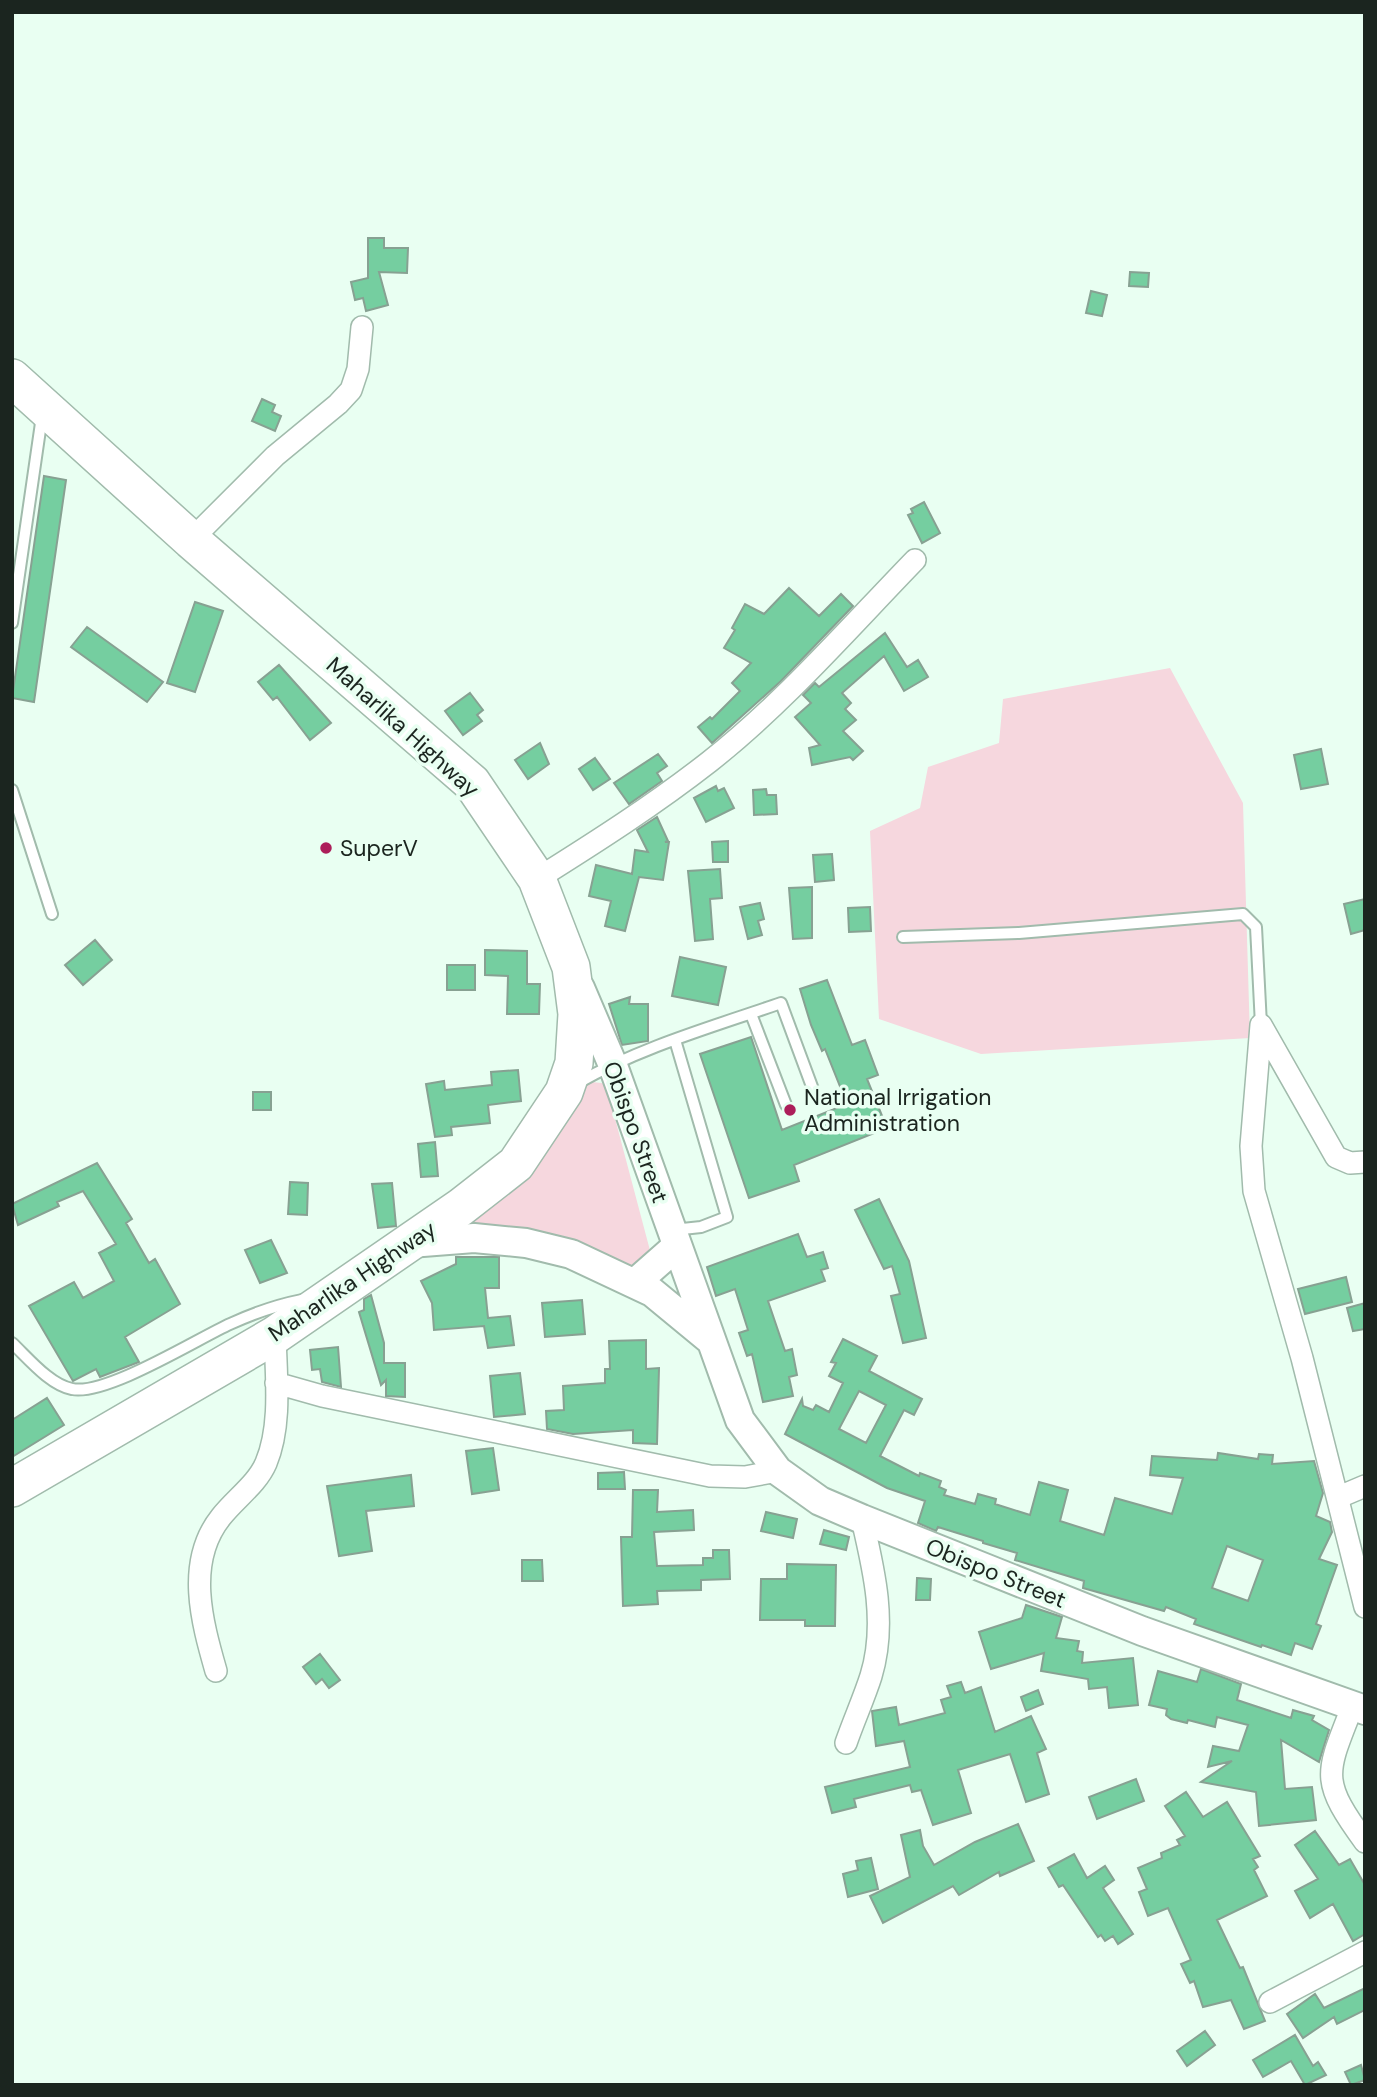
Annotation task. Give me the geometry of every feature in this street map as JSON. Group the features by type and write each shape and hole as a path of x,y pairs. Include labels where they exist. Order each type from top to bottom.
{"highway":[{"name":"Maharlika Highway","path":"12,378 191,540 472,783 537,879 571,967 578,1014 574,1063 564,1091 516,1164 342,1291 275,1335 14,1487"}],"street":[{"path":"191,540 275,456 351,390 358,369 362,327"},
{"path":"537,879 635,818 711,760 793,684 915,560"},
{"name":"Obispo Street","path":"571,967 612,1063 740,1420 778,1471 820,1501 862,1519 1142,1631 1359,1707"},
{"path":"1261,1025 1336,1157 1350,1163 1365,1162"},
{"path":"1261,1025 1251,1146 1255,1191 1339,1497 1365,1607"},
{"name":"Obispo Street","path":"409,1243 474,1238 526,1243 571,1254 652,1292 709,1339"},
{"path":"635,1283 674,1238"},
{"path":"216,1671 201,1604 199,1567 208,1538 220,1518 266,1465 274,1433 275,1335"},
{"path":"276,1383 322,1396 709,1476 745,1477 778,1471"},
{"path":"1339,1497 1365,1486"},
{"path":"846,1743 872,1674 878,1641 879,1608 862,1519"},
{"path":"1359,1707 1330,1764 1331,1780 1338,1801 1365,1842"},
{"path":"1270,2002 1365,1952"}],"lane":[{"path":"12,623 44,407"},
{"path":"12,790 52,914"},
{"path":"903,937 1019,933 1243,914 1256,928 1261,1025"},
{"path":"564,1091 612,1063 781,1003 814,1092"},
{"path":"751,1014 786,1105"},
{"path":"674,1238 727,1217 675,1040"},
{"path":"12,1343 55,1381 71,1389 88,1389 119,1379 232,1323 275,1306 342,1291"}],"shaded area":[{"path":"1170,668 1243,803 1250,1038 981,1054 879,1019 870,831 920,808 928,767 999,743 1003,699"},
{"path":"591,1082 602,1083 608,1092 652,1258 635,1274 464,1228 580,1088"}],"building":[{"path":"368,238 384,238 384,248 408,248 407,273 379,272 388,305 366,311 363,298 355,300 351,282 368,278"},
{"path":"1130,272 1149,273 1148,287 1129,286"},
{"path":"1091,291 1107,295 1102,316 1086,313"},
{"path":"262,399 275,405 272,412 281,416 275,431 252,421"},
{"path":"44,476 66,480 34,702 12,698"},
{"path":"924,502 940,533 922,543 908,515 913,513 911,509"},
{"path":"789,588 819,616 841,594 853,606 781,681 712,743 698,727 710,717 712,719 740,691 732,683 751,663 724,648 735,630 732,628 745,604 764,614"},
{"path":"195,602 223,611 195,692 167,683"},
{"path":"87,627 163,682 147,702 71,647"},
{"path":"885,633 907,667 918,660 928,677 904,691 884,656 842,693 851,703 845,709 856,720 843,731 863,751 853,760 850,757 812,765 809,748 820,745 795,717 811,703 803,695 815,683 819,687"},
{"path":"279,665 331,723 310,740 277,697 273,700 258,682"},
{"path":"470,693 483,710 477,715 482,721 463,735 445,711"},
{"path":"540,743 549,764 528,779 515,760"},
{"path":"1321,749 1328,784 1301,789 1294,755"},
{"path":"658,754 667,766 657,773 662,781 629,804 614,783"},
{"path":"595,758 610,779 593,790 579,769"},
{"path":"716,786 718,791 724,788 734,808 706,822 694,798"},
{"path":"766,789 767,795 776,795 777,814 754,815 753,790"},
{"path":"657,817 668,841 665,842 669,842 663,880 639,877 625,931 605,926 611,901 589,896 596,865 632,874 635,850 648,852 637,830"},
{"path":"728,841 728,862 713,862 712,842"},
{"path":"832,854 834,880 815,882 813,855"},
{"path":"720,869 722,898 710,899 713,939 695,941 688,871"},
{"path":"812,887 812,938 793,939 789,888"},
{"path":"1365,899 1365,930 1351,934 1344,904"},
{"path":"760,903 764,919 758,921 762,935 748,939 740,907"},
{"path":"870,907 871,931 849,932 848,908"},
{"path":"95,940 112,960 83,985 65,965"},
{"path":"485,950 527,951 527,984 540,984 539,1014 507,1014 508,976 485,975"},
{"path":"680,957 726,967 718,1005 672,996"},
{"path":"447,965 475,965 475,990 447,990"},
{"path":"827,980 852,1045 865,1040 878,1075 867,1079 887,1128 794,1165 799,1181 749,1198 700,1054 751,1037 782,1130 847,1104 825,1049 822,1051 811,1025 800,989"},
{"path":"630,997 629,1004 648,1004 648,1041 622,1045 609,1004"},
{"path":"518,1070 521,1101 488,1105 490,1123 451,1127 452,1135 435,1137 426,1084 444,1081 445,1090 492,1085 491,1072"},
{"path":"253,1092 271,1092 271,1110 253,1110"},
{"path":"435,1142 438,1176 421,1177 418,1144"},
{"path":"97,1163 132,1219 126,1223 149,1263 155,1259 180,1304 125,1337 139,1362 100,1377 96,1369 73,1381 29,1306 74,1282 83,1298 114,1281 99,1253 116,1244 83,1191 57,1202 59,1206 18,1225 12,1204"},
{"path":"290,1182 308,1183 307,1215 288,1214"},
{"path":"392,1183 396,1226 378,1228 372,1184"},
{"path":"879,1199 909,1261 926,1338 903,1343 891,1296 900,1294 892,1266 884,1269 855,1210"},
{"path":"798,1234 807,1257 823,1252 828,1268 821,1270 825,1281 768,1301 785,1351 792,1349 797,1375 789,1377 793,1396 763,1402 752,1354 747,1356 739,1333 748,1330 735,1289 716,1296 707,1267"},
{"path":"271,1240 287,1273 260,1283 245,1250"},
{"path":"456,1257 499,1257 499,1288 485,1288 488,1318 510,1316 514,1345 488,1348 484,1326 434,1330 432,1303 421,1281 456,1264"},
{"path":"1346,1277 1352,1302 1305,1314 1298,1289"},
{"path":"371,1295 384,1343 384,1363 405,1363 405,1397 386,1396 386,1380 381,1385 359,1312 364,1310 364,1299"},
{"path":"582,1300 585,1334 545,1337 542,1303"},
{"path":"1365,1303 1365,1329 1353,1331 1347,1308"},
{"path":"843,1339 877,1356 869,1371 922,1399 914,1415 904,1410 880,1456 919,1476 920,1473 941,1481 939,1487 946,1490 944,1495 975,1504 978,1494 996,1499 995,1504 1030,1515 1039,1482 1068,1490 1060,1521 1104,1535 1115,1498 1172,1514 1183,1478 1150,1475 1152,1456 1217,1460 1218,1453 1258,1459 1259,1454 1273,1455 1272,1464 1314,1461 1323,1493 1316,1516 1330,1522 1332,1532 1319,1559 1337,1565 1316,1624 1321,1626 1312,1649 1295,1643 1291,1655 1262,1645 1261,1647 1194,1624 1196,1619 1166,1607 1164,1611 1083,1588 1084,1581 1015,1560 1017,1553 938,1527 936,1531 918,1523 925,1501 887,1488 785,1434 802,1399 803,1406 813,1410 816,1405 829,1412 843,1383 829,1376 836,1363 831,1362","holes":["859,1391 886,1405 866,1443 839,1429","1227,1546 1263,1560 1248,1601 1212,1588"]},
{"path":"646,1340 646,1369 659,1368 657,1444 633,1443 633,1430 573,1434 547,1429 546,1411 564,1410 563,1386 605,1383 605,1369 610,1369 609,1341"},
{"path":"338,1347 341,1387 322,1382 320,1369 312,1370 310,1350"},
{"path":"520,1373 525,1414 494,1417 490,1376"},
{"path":"47,1398 64,1425 12,1457 12,1420"},
{"path":"493,1448 499,1490 472,1494 466,1451"},
{"path":"624,1472 625,1489 598,1489 598,1473"},
{"path":"411,1475 414,1506 366,1511 372,1551 339,1556 327,1486"},
{"path":"633,1490 658,1490 657,1512 693,1510 694,1530 654,1532 657,1566 703,1565 703,1558 713,1558 713,1550 729,1550 730,1579 701,1580 701,1590 657,1591 658,1604 623,1606 621,1537 632,1537"},
{"path":"766,1512 797,1519 793,1538 761,1531"},
{"path":"824,1530 849,1537 846,1550 820,1544"},
{"path":"522,1560 542,1560 543,1581 522,1581"},
{"path":"787,1564 836,1565 835,1626 805,1626 805,1620 760,1620 761,1579 787,1579"},
{"path":"917,1578 931,1579 930,1600 916,1600"},
{"path":"1026,1605 1062,1617 1056,1638 1079,1641 1077,1651 1083,1652 1082,1663 1133,1658 1138,1705 1109,1708 1107,1687 1089,1689 1088,1679 1041,1671 1044,1653 991,1669 979,1632 1022,1618"},
{"path":"320,1654 340,1680 329,1688 322,1679 316,1684 303,1667"},
{"path":"1201,1669 1241,1684 1237,1700 1291,1718 1293,1710 1314,1716 1312,1720 1329,1730 1319,1762 1281,1740 1285,1789 1312,1787 1316,1820 1259,1826 1256,1792 1201,1782 1232,1761 1208,1767 1213,1746 1239,1751 1248,1725 1217,1717 1215,1727 1188,1720 1187,1723 1171,1719 1166,1715 1167,1709 1149,1705 1158,1671 1197,1682"},
{"path":"961,1682 965,1693 981,1687 995,1732 1031,1716 1046,1749 1037,1753 1049,1794 1026,1802 1010,1754 958,1770 971,1813 933,1825 921,1790 912,1792 910,1785 854,1799 856,1807 832,1813 825,1787 910,1767 904,1741 876,1746 872,1711 896,1707 899,1725 945,1713 941,1700 951,1697 947,1686"},
{"path":"1038,1690 1043,1704 1026,1711 1021,1697"},
{"path":"1136,1779 1144,1801 1097,1819 1089,1797"},
{"path":"1186,1792 1203,1817 1227,1802 1260,1856 1253,1859 1258,1867 1254,1870 1267,1896 1217,1920 1240,1968 1243,1967 1265,2021 1244,2029 1231,2000 1203,2007 1194,1981 1190,1983 1181,1964 1191,1960 1168,1908 1148,1916 1139,1892 1147,1889 1138,1868 1162,1858 1161,1853 1180,1845 1177,1840 1185,1836 1165,1806"},
{"path":"1018,1824 1034,1861 1000,1876 999,1872 959,1895 953,1886 883,1923 870,1896 910,1877 901,1835 920,1830 923,1846 934,1865 975,1842"},
{"path":"1315,1831 1339,1865 1350,1859 1365,1885 1365,1934 1353,1941 1333,1904 1310,1918 1295,1891 1318,1879 1295,1845"},
{"path":"1074,1854 1087,1878 1105,1866 1114,1880 1103,1888 1133,1934 1118,1944 1113,1936 1105,1941 1101,1935 1098,1937 1063,1885 1059,1887 1048,1868"},
{"path":"871,1858 878,1889 848,1897 843,1874 858,1870 856,1861"},
{"path":"1365,1988 1365,2010 1337,2024 1334,2017 1303,2038 1287,2014 1315,1994 1324,2008"},
{"path":"1205,2031 1215,2045 1187,2066 1177,2051"},
{"path":"1295,2035 1313,2066 1318,2062 1326,2075 1305,2085 1291,2061 1263,2077 1253,2060"},
{"path":"1361,2065 1365,2080 1351,2085 1345,2072"}],"place":[{"name":"SuperV","path":"326,848"},
{"name":"National Irrigation Administration","path":"790,1110"}]}
